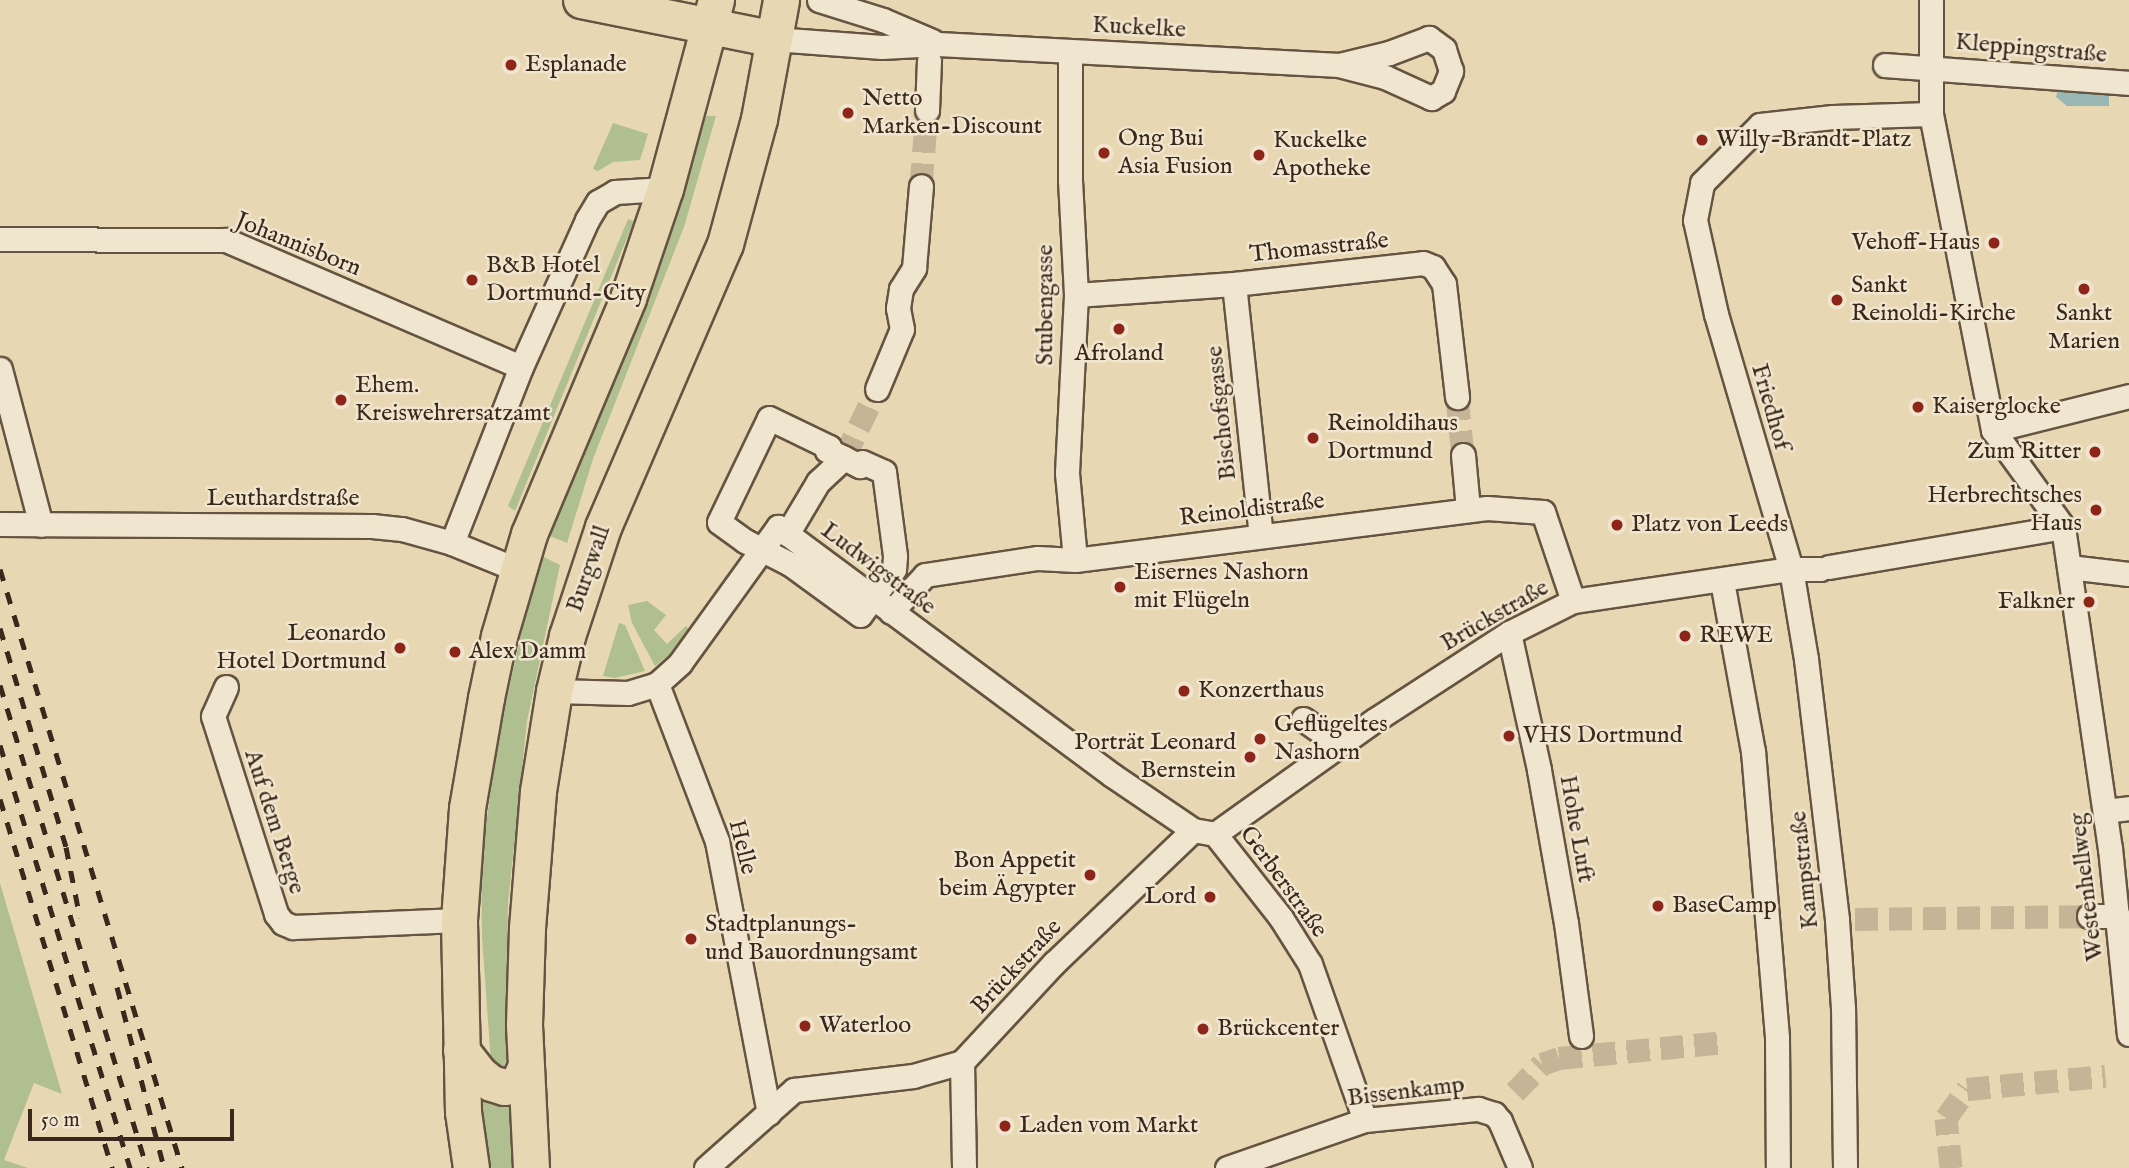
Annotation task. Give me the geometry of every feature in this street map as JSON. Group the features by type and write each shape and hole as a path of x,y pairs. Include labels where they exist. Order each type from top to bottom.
{"main road":[{"path":"581,0 713,13 774,39"},
{"name":"Burgwall","path":"531,1168 525,990 530,870 538,791 554,691 571,624 603,527 725,244 760,119 781,0"},
{"path":"471,1168 463,1112 459,920 467,808 475,752 499,636 534,522 628,298 665,189 713,13"},
{"path":"461,1050 480,1074 505,1087 517,1085 526,1066"}],"street":[{"name":"Kuckelke","path":"819,0 883,20 933,52"},
{"path":"1931,0 1931,114 1993,430 2063,527"},
{"name":"Kuckelke","path":"774,39 933,52 1070,51 1339,65"},
{"name":"Stubengasse","path":"1070,51 1070,180 1076,295 1067,473 1075,560"},
{"path":"927,110 933,52"},
{"name":"Kleppingstraße","path":"1885,65 2129,83"},
{"name":"Friedhof","path":"1791,569 1771,509 1701,257 1694,201 1702,183 1760,125 1832,117 1931,114"},
{"path":"877,389 902,329 898,307 901,289 914,268 921,186"},
{"path":"452,543 521,367 587,220 598,202 615,192 665,189"},
{"name":"Johannisborn","path":"0,239 226,240 521,367"},
{"name":"Thomasstraße","path":"1076,295 1234,285 1423,263 1433,267 1444,284 1457,397"},
{"name":"Bischofsgasse","path":"1234,285 1261,535"},
{"path":"0,369 41,525"},
{"path":"1993,430 2129,396"},
{"path":"769,418 829,446 827,450 844,458 860,466 862,462 884,472 895,555 894,569 860,615 790,564 763,551 719,522 769,418"},
{"path":"1463,455 1468,509"},
{"path":"787,534 818,482 844,458"},
{"name":"Reinoldistraße","path":"891,612 925,575 1038,558 1075,560 1468,509 1543,512 1573,601"},
{"name":"Leuthardstraße","path":"0,524 372,526 401,529 452,543 518,570"},
{"name":"Ludwigstraße","path":"554,691 628,693 657,684 680,663 778,527 1112,775 1204,832"},
{"name":"Brückstraße","path":"706,1168 794,1090 912,1076 946,1069 962,1062 1054,963 1204,832 1509,633 1573,601 1791,569 1825,568 2063,527"},
{"name":"Westenhellweg","path":"2063,527 2118,916 2125,948 2129,1034"},
{"path":"2069,567 2129,573"},
{"name":"Kampstraße","path":"1791,569 1824,797 1846,919 1843,1008 1845,1168"},
{"name":"Kampstraße","path":"1722,581 1753,751 1777,1038 1778,1168"},
{"name":"Hohe Luft","path":"1509,633 1543,795 1581,1036"},
{"name":"Helle","path":"657,684 717,841 769,1113"},
{"name":"Auf dem Berge","path":"226,687 213,716 276,914 283,923 293,927 459,920"},
{"path":"1303,719 1340,745"},
{"path":"2105,811 2129,808"},
{"name":"Gerberstraße","path":"1204,832 1281,918 1310,964 1365,1120"},
{"path":"2089,916 2118,916"},
{"path":"962,1062 964,1168"},
{"name":"Bissenkamp","path":"1227,1168 1365,1120 1458,1110 1487,1110 1500,1121 1520,1168"}],"green space":[{"path":"706,116 716,116 684,227 593,459 567,543 550,536 645,302"},
{"path":"613,123 648,134 640,160 613,162 598,171 593,169"},
{"path":"628,219 634,221 515,511 508,506"},
{"path":"542,556 560,565 527,721 508,903 506,1059 504,1066 498,1069 491,1063 482,937 481,860 499,734 525,616"},
{"path":"647,601 666,615 654,630 667,644 686,626 689,629 670,654 655,666 632,623 628,605"},
{"path":"619,623 625,625 645,671 615,678 603,676"},
{"path":"0,883 62,1094 34,1083 4,1160 28,1168 0,1168"},
{"path":"480,1085 492,1100 510,1106 516,1168 490,1168"}],"water":[{"path":"2109,82 2109,106 2067,106 2056,97 2059,86"}],"tunnel":[{"path":"921,186 927,110"},
{"path":"844,458 877,389"},
{"path":"1457,397 1463,455"},
{"path":"1855,919 2089,916"},
{"path":"1515,1092 1542,1064 1559,1058 1725,1042"},
{"path":"1951,1168 1946,1118 1967,1089 2105,1076"}],"railway":[{"path":"0,569 182,1168"},
{"path":"0,628 66,847 80,918"},
{"path":"0,685 147,1168"},
{"path":"0,745 130,1168"},
{"path":"0,799 112,1168"},
{"path":"117,987 164,1168"}],"place":[{"name":"Esplanade","path":"511,65"},
{"name":"Netto Marken-Discount","path":"848,113"},
{"name":"Willy-Brandt-Platz","path":"1702,140"},
{"name":"Ong Bui Asia Fusion","path":"1104,153"},
{"name":"Kuckelke Apotheke","path":"1259,155"},
{"name":"Vehoff-Haus","path":"1994,243"},
{"name":"B&B Hotel Dortmund-City","path":"472,280"},
{"name":"Sankt Marien","path":"2084,289"},
{"name":"Sankt Reinoldi-Kirche","path":"1837,300"},
{"name":"Afroland","path":"1119,329"},
{"name":"Ehem. Kreiswehrersatzamt","path":"341,400"},
{"name":"Kaiserglocke","path":"1918,407"},
{"name":"Reinoldihaus Dortmund","path":"1313,438"},
{"name":"Zum Ritter","path":"2095,452"},
{"name":"Herbrechtsches Haus","path":"2096,510"},
{"name":"Platz von Leeds","path":"1617,525"},
{"name":"Eisernes Nashorn mit Flügeln","path":"1120,587"},
{"name":"Falkner","path":"2089,602"},
{"name":"REWE","path":"1685,636"},
{"name":"Leonardo Hotel Dortmund","path":"400,648"},
{"name":"Alex Damm","path":"455,652"},
{"name":"Konzerthaus","path":"1184,691"},
{"name":"VHS Dortmund","path":"1509,736"},
{"name":"Geflügeltes Nashorn","path":"1260,739"},
{"name":"Porträt Leonard Bernstein","path":"1250,757"},
{"name":"Bon Appetit beim Ägypter","path":"1090,875"},
{"name":"Lord","path":"1210,897"},
{"name":"BaseCamp","path":"1658,906"},
{"name":"Stadtplanungs- und Bauordnungsamt","path":"691,939"},
{"name":"Waterloo","path":"805,1026"},
{"name":"Brückcenter","path":"1203,1029"},
{"name":"Laden vom Markt","path":"1005,1126"}]}
